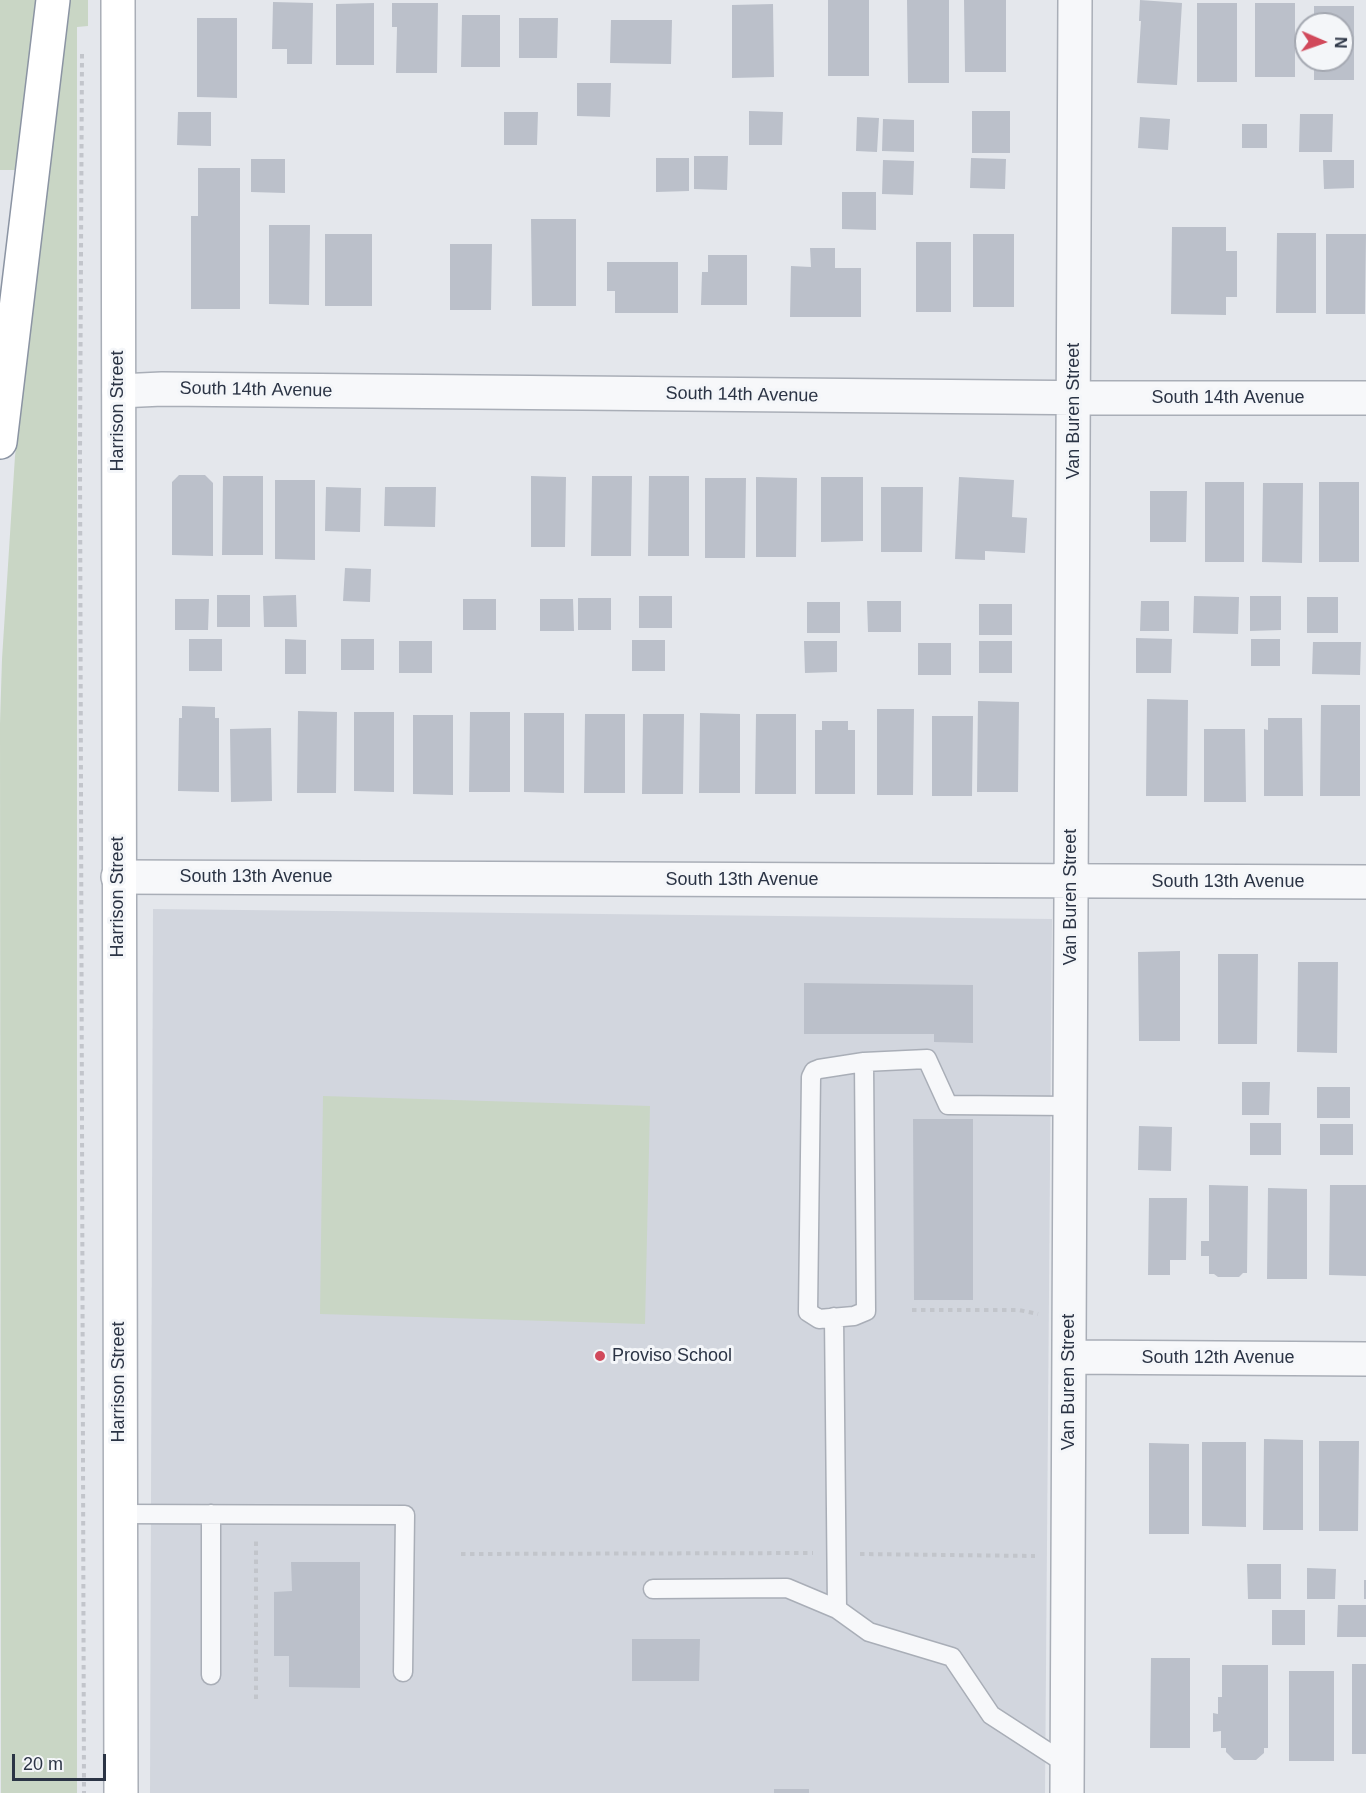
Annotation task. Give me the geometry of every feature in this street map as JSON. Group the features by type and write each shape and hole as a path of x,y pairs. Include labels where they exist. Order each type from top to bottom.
{"main road":[{"path":"0,442 52,0"},
{"name":"Harrison Street","path":"118,0 121,1793"}],"street":[{"name":"Van Buren Street","path":"1067,1779 1075,0"},
{"name":"South 14th Avenue","path":"119,391 162,389 1074,398 1366,398"},
{"name":"South 13th Avenue","path":"118,877 1366,882"},
{"name":"South 12th Avenue","path":"1069,1357 1366,1359"}],"lane":[{"path":"864,1062 866,1311 854,1316 819,1319 808,1312 811,1077 814,1071 864,1062 927,1059 948,1106 1071,1106"},
{"path":"834,1317 837,1609"},
{"path":"120,1514 405,1515 403,1672"},
{"path":"211,1514 211,1675"},
{"path":"653,1589 788,1588 837,1609 870,1632 952,1657 990,1716 1067,1779"}],"path":[{"path":"82,53 80,505 84,1793"},
{"path":"912,1310 1019,1310 1045,1314"},
{"path":"256,1699 257,1514"},
{"path":"461,1554 837,1553 1045,1556"}],"shaded area":[{"name":"Proviso School","path":"153,909 1052,919 1045,1793 150,1793"}],"green space":[{"path":"0,0 38,0 18,170 0,170"},
{"path":"67,0 88,0 88,26 77,27 77,1793 1,1793 0,724 2,659 15,456"},
{"path":"323,1096 650,1106 645,1324 320,1314"}],"building":[{"path":"828,0 869,0 869,76 828,76"},
{"path":"907,0 949,0 949,83 908,83"},
{"path":"964,0 1006,0 1006,72 965,72"},
{"path":"1140,0 1182,3 1177,85 1137,83"},
{"path":"273,2 313,3 312,64 287,64 287,49 272,49"},
{"path":"374,3 374,65 336,65 336,4"},
{"path":"392,3 438,3 437,73 396,73 397,27 392,27"},
{"path":"1197,3 1237,3 1237,82 1197,82"},
{"path":"1255,3 1295,3 1295,77 1255,77"},
{"path":"773,4 774,77 732,78 732,5"},
{"path":"1314,6 1354,6 1354,12 1314,12"},
{"path":"462,15 500,15 500,67 461,67"},
{"path":"197,18 237,18 237,98 197,97"},
{"path":"519,18 558,18 557,58 519,58"},
{"path":"611,20 672,20 671,64 610,63"},
{"path":"1314,72 1354,72 1354,80 1314,80"},
{"path":"577,83 611,83 610,117 577,116"},
{"path":"749,111 783,112 782,145 749,145"},
{"path":"972,111 1010,111 1010,153 972,153"},
{"path":"178,112 211,112 211,146 177,145"},
{"path":"504,112 538,112 537,145 504,145"},
{"path":"1300,114 1333,114 1332,152 1299,152"},
{"path":"857,117 879,118 877,152 856,151"},
{"path":"1140,117 1170,119 1168,150 1138,148"},
{"path":"883,119 914,120 914,152 882,151"},
{"path":"1242,124 1267,124 1267,148 1242,148"},
{"path":"694,156 728,156 727,190 694,189"},
{"path":"656,158 689,158 689,191 656,192"},
{"path":"971,158 1006,159 1005,189 970,188"},
{"path":"251,159 285,159 285,193 251,192"},
{"path":"883,160 914,161 913,195 882,194"},
{"path":"1323,160 1354,160 1354,188 1324,189"},
{"path":"198,168 240,168 240,309 191,309 191,216 198,216"},
{"path":"842,192 876,192 876,230 842,229"},
{"path":"531,219 576,219 576,306 532,306"},
{"path":"269,225 310,225 309,305 269,304"},
{"path":"1172,227 1226,227 1226,251 1237,251 1237,297 1226,297 1226,315 1171,314"},
{"path":"1277,233 1316,233 1316,313 1276,313"},
{"path":"325,234 372,234 372,306 325,306"},
{"path":"973,234 1014,234 1014,307 973,307"},
{"path":"1326,234 1366,234 1365,314 1326,314"},
{"path":"916,242 951,242 951,312 916,312"},
{"path":"450,244 492,244 491,310 450,310"},
{"path":"810,248 835,248 835,268 861,268 861,317 790,317 791,266 811,267"},
{"path":"708,255 747,255 747,305 701,305 702,272 708,272"},
{"path":"607,262 678,262 678,313 615,313 615,291 607,291"},
{"path":"179,475 205,475 213,483 213,556 172,555 172,482"},
{"path":"223,476 263,476 263,555 222,555"},
{"path":"531,476 566,477 565,547 531,547"},
{"path":"592,476 632,476 631,556 591,556"},
{"path":"649,476 689,476 689,556 648,556"},
{"path":"756,477 797,478 796,557 756,557"},
{"path":"821,477 863,477 863,541 821,542"},
{"path":"959,477 1014,480 1012,517 1027,518 1025,553 985,551 985,560 955,559"},
{"path":"705,478 746,478 745,558 705,558"},
{"path":"275,480 315,480 315,560 275,559"},
{"path":"1205,482 1244,482 1244,562 1205,562"},
{"path":"1319,482 1359,482 1359,562 1319,562"},
{"path":"1263,483 1303,483 1302,563 1262,562"},
{"path":"326,487 361,488 360,532 325,531"},
{"path":"385,487 436,487 435,527 384,526"},
{"path":"881,487 923,487 922,552 881,552"},
{"path":"1150,491 1187,491 1186,542 1150,542"},
{"path":"345,568 371,569 370,602 343,601"},
{"path":"217,595 250,595 250,627 217,627"},
{"path":"296,595 297,627 264,627 263,596"},
{"path":"639,596 672,596 672,628 639,628"},
{"path":"1194,596 1239,597 1238,634 1193,633"},
{"path":"1250,596 1281,596 1281,630 1250,631"},
{"path":"1307,597 1338,597 1338,633 1307,633"},
{"path":"578,598 611,598 611,630 578,630"},
{"path":"175,599 209,599 208,630 175,630"},
{"path":"463,599 496,599 496,630 463,630"},
{"path":"540,599 573,599 574,631 540,631"},
{"path":"867,601 901,601 901,632 868,632"},
{"path":"1141,601 1169,601 1169,631 1140,631"},
{"path":"807,602 840,602 840,633 807,633"},
{"path":"979,604 1012,604 1012,635 979,635"},
{"path":"1136,638 1172,639 1171,673 1136,673"},
{"path":"189,639 222,639 222,671 189,671"},
{"path":"285,639 306,640 306,674 285,674"},
{"path":"341,639 374,639 374,670 341,670"},
{"path":"1251,639 1280,639 1280,666 1251,666"},
{"path":"632,640 665,640 665,671 632,671"},
{"path":"399,641 432,641 432,673 399,673"},
{"path":"804,641 837,641 837,672 805,673"},
{"path":"979,641 1012,641 1012,673 979,673"},
{"path":"1313,642 1361,642 1360,675 1312,674"},
{"path":"918,643 951,643 951,675 918,675"},
{"path":"1147,699 1188,700 1187,796 1146,796"},
{"path":"978,701 1019,702 1018,792 977,792"},
{"path":"1321,705 1360,705 1360,796 1320,796"},
{"path":"182,706 215,707 215,718 219,718 219,792 178,791 179,718 182,718"},
{"path":"877,709 914,709 913,795 877,795"},
{"path":"298,711 337,712 336,793 297,793"},
{"path":"354,712 394,712 394,792 354,791"},
{"path":"470,712 510,712 510,792 469,792"},
{"path":"524,713 564,713 564,793 524,792"},
{"path":"700,713 740,714 740,793 699,793"},
{"path":"585,714 625,714 625,793 584,793"},
{"path":"643,714 684,714 683,794 642,794"},
{"path":"756,714 796,714 796,794 755,794"},
{"path":"413,715 453,715 453,795 413,794"},
{"path":"932,716 973,716 972,796 932,796"},
{"path":"1268,718 1302,718 1303,796 1264,796 1264,729 1268,730"},
{"path":"822,721 848,721 848,730 855,730 855,794 815,794 815,730 822,730"},
{"path":"271,728 272,801 231,802 230,729"},
{"path":"1204,729 1245,729 1246,802 1204,802"},
{"path":"1180,951 1180,1041 1139,1041 1138,952"},
{"path":"1218,954 1258,954 1257,1044 1218,1044"},
{"path":"1298,962 1338,962 1337,1053 1297,1052"},
{"path":"804,983 973,985 973,1043 934,1042 934,1034 804,1034"},
{"path":"1242,1082 1270,1082 1269,1115 1242,1115"},
{"path":"1317,1087 1350,1087 1350,1118 1317,1118"},
{"path":"913,1119 973,1119 973,1300 914,1300"},
{"path":"1250,1123 1281,1123 1281,1155 1250,1155"},
{"path":"1320,1124 1353,1124 1353,1155 1320,1155"},
{"path":"1139,1126 1172,1127 1171,1171 1138,1170"},
{"path":"1209,1185 1248,1186 1247,1273 1239,1277 1218,1277 1209,1274 1209,1256 1201,1256 1201,1241 1209,1241"},
{"path":"1330,1185 1366,1185 1366,1276 1329,1275"},
{"path":"1268,1188 1307,1189 1307,1279 1267,1279"},
{"path":"1149,1198 1187,1198 1186,1260 1170,1260 1170,1275 1148,1275"},
{"path":"1264,1439 1303,1440 1303,1530 1263,1530"},
{"path":"1319,1441 1359,1441 1358,1531 1319,1531"},
{"path":"1202,1442 1246,1442 1246,1527 1202,1526"},
{"path":"1149,1443 1189,1444 1189,1534 1149,1534"},
{"path":"291,1562 360,1562 360,1688 289,1687 289,1656 274,1656 274,1592 292,1591"},
{"path":"1247,1564 1281,1564 1281,1599 1248,1599"},
{"path":"1307,1568 1336,1569 1335,1599 1307,1599"},
{"path":"1364,1580 1366,1580 1366,1599 1364,1599"},
{"path":"1338,1605 1366,1605 1366,1637 1337,1637"},
{"path":"1272,1610 1305,1610 1305,1645 1272,1645"},
{"path":"632,1639 700,1639 699,1681 632,1681"},
{"path":"1151,1658 1190,1658 1190,1748 1150,1748"},
{"path":"1352,1664 1366,1664 1366,1754 1352,1754"},
{"path":"1222,1665 1268,1665 1268,1748 1264,1748 1264,1753 1256,1760 1234,1760 1226,1752 1226,1748 1221,1748 1221,1731 1213,1732 1213,1713 1218,1714 1218,1697 1222,1697"},
{"path":"1289,1671 1334,1671 1334,1761 1289,1761"},
{"path":"774,1789 809,1789 809,1793 774,1793"}],"place":[{"name":"Proviso School","path":"600,1356"}]}
